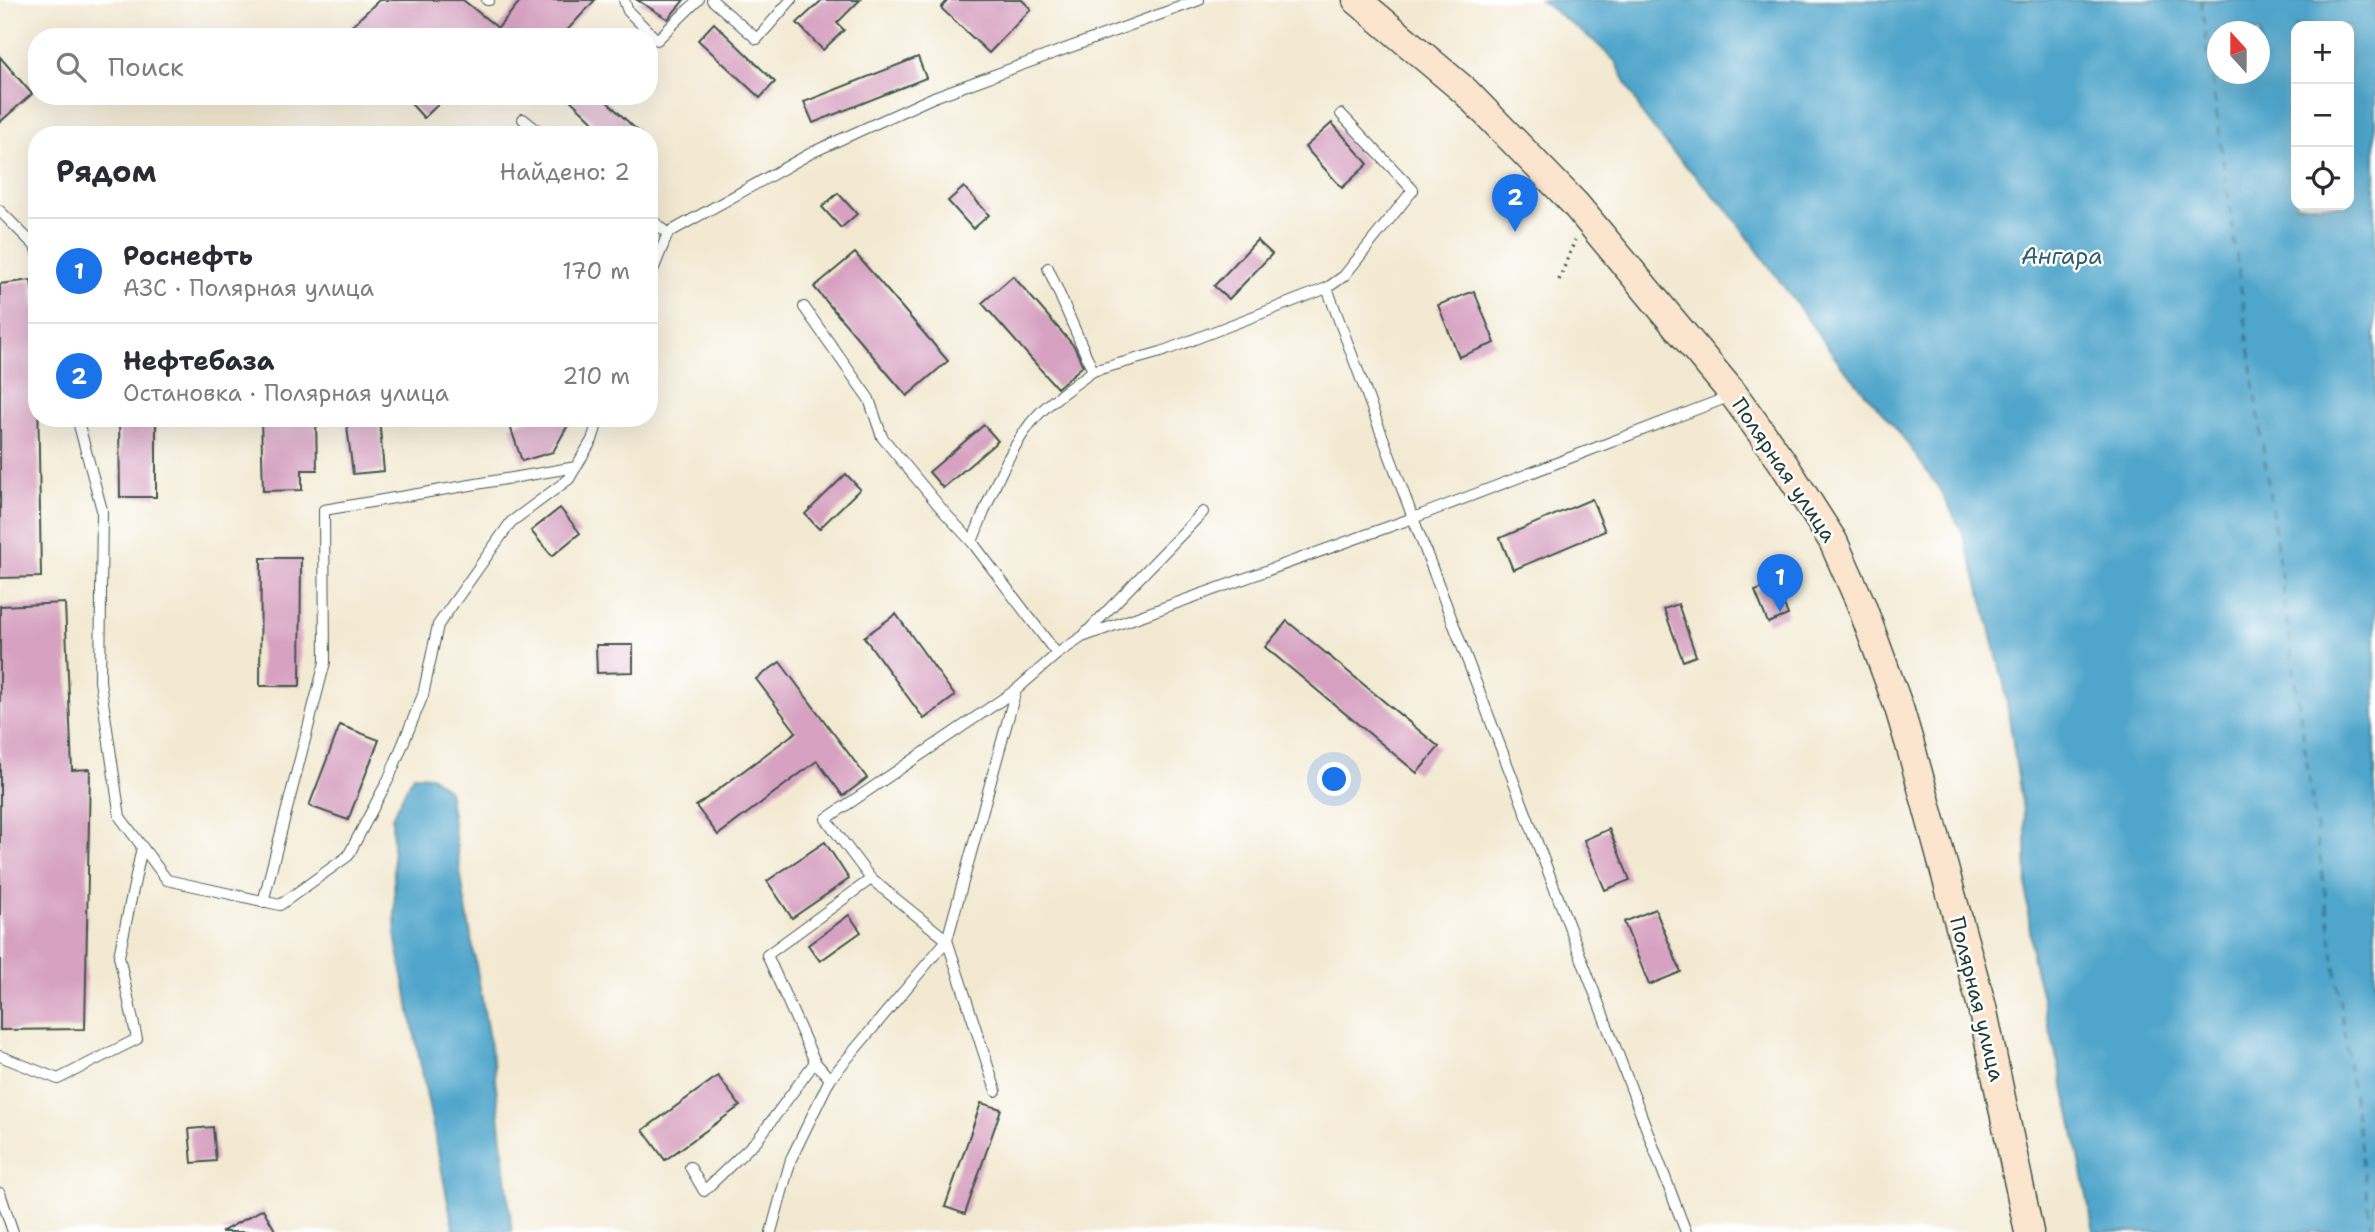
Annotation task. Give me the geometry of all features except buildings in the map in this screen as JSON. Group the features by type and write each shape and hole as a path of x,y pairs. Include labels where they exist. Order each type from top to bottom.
{"main road":[{"name":"Полярная улица","path":"1357,0 1465,91 1575,204 1734,395 1781,460 1833,541 1861,604 1899,708 1983,1007 2029,1232"}],"lane":[{"path":"624,0 628,11 645,28"},
{"path":"658,39 698,0"},
{"path":"712,0 757,39 791,0"},
{"path":"658,258 668,233 813,152 934,97 1199,0"},
{"path":"972,542 995,486 1031,423 1052,402 1093,371 1161,352 1327,288 1343,276 1413,190 1340,114"},
{"path":"523,119 532,126"},
{"path":"0,211 28,239"},
{"path":"658,225 668,233"},
{"path":"1048,268 1093,371"},
{"path":"1327,288 1686,1232"},
{"path":"804,307 869,399 882,436 972,542 1056,654"},
{"path":"1082,637 1413,518 1734,395"},
{"path":"79,427 102,510 100,681 120,817 167,880 280,905 348,856 389,778 423,695 438,625 511,522 569,479 597,427"},
{"path":"263,902 325,662 324,510 576,467"},
{"path":"996,1091 947,940 870,879 827,819 1016,690 1056,654 1082,637 1203,512"},
{"path":"771,1232 791,1159 830,1079 947,940 1016,690"},
{"path":"0,1056 58,1079 137,1039 119,956 142,847"},
{"path":"830,1079 815,1062 766,955 870,879"},
{"path":"690,1167 704,1191 758,1139 815,1062"},
{"path":"0,1193 13,1232"}],"path":[{"path":"1559,280 1579,232"}],"water":[{"name":"Ангара","path":"1540,0 2375,0 2375,1232 2094,1232 2071,1116 2033,961 2027,901 2026,831 2004,684 1962,531 1940,490 1899,432 1841,365 1728,210 1671,150 1643,115 1615,61 1595,42"},
{"path":"413,775 431,776 448,790 494,1068 512,1232 454,1232 396,941 392,817"}],"ferry route":[{"path":"2201,0 2372,1232"}],"place":[{"name":"Нефтебаза","path":"1515,232"},
{"name":"Роснефть","path":"1780,612"}]}
